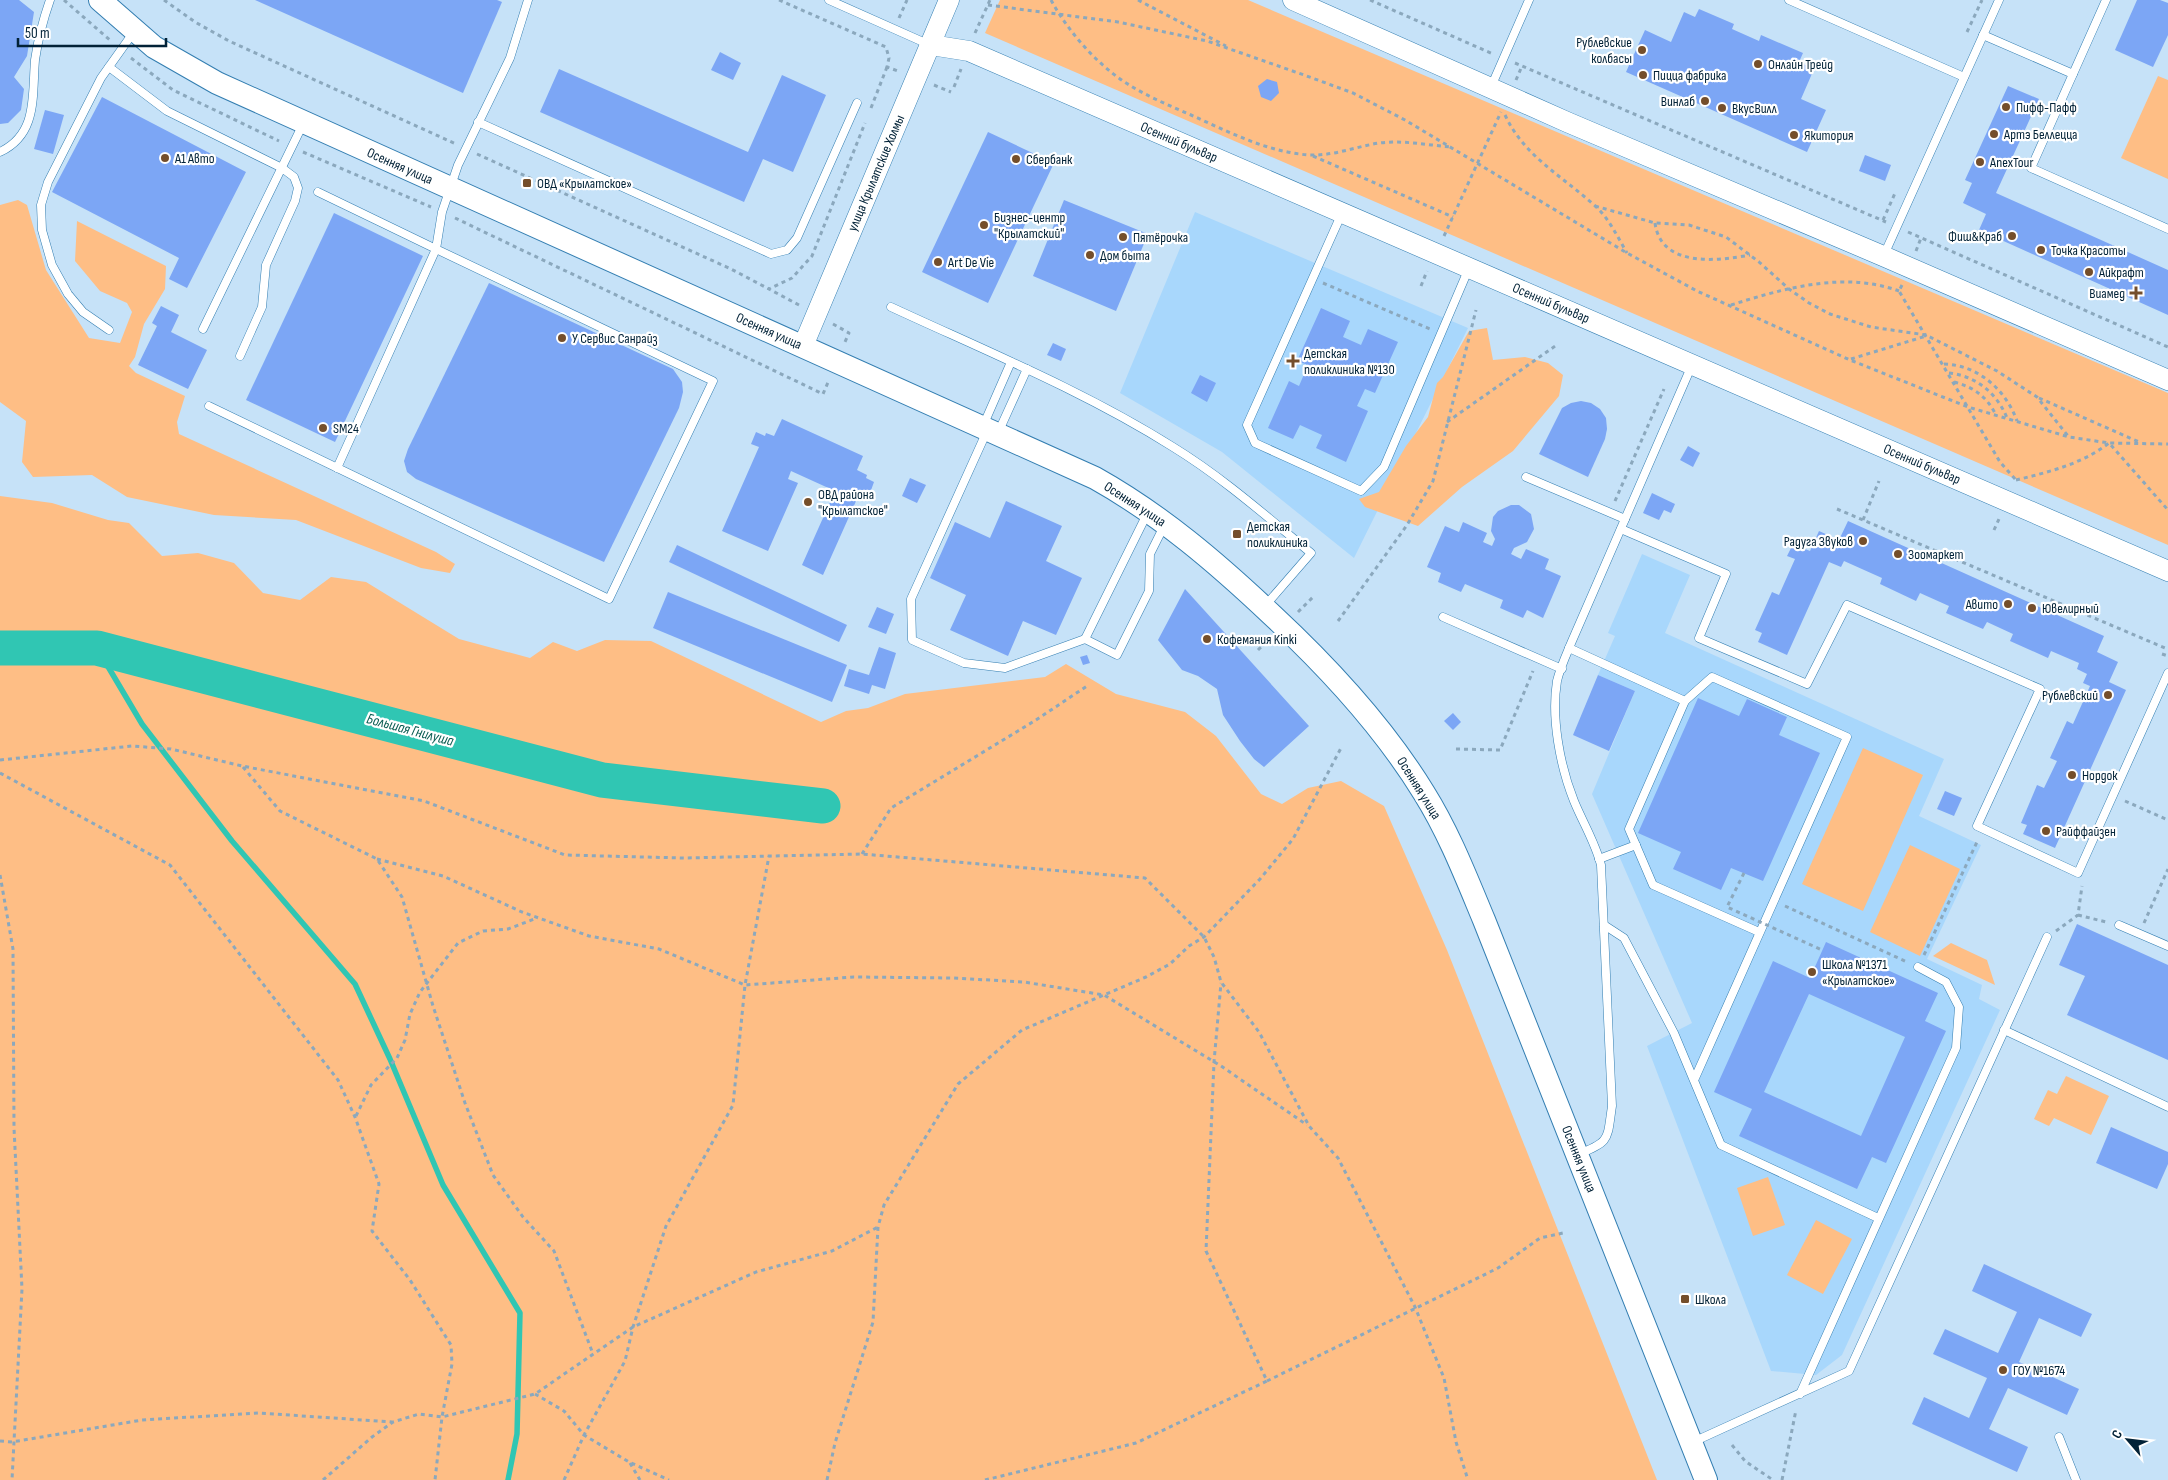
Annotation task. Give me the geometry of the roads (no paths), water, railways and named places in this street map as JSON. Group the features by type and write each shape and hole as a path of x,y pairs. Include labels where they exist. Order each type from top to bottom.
{"main road":[{"name":"Осенняя улица","path":"100,0 134,32 161,52 195,72 1088,474 1157,517 1213,560 1312,654 1358,703 1395,750 1425,794 1457,854 1706,1480"}],"street":[{"name":"улица Крылатские Холмы","path":"803,346 949,0"},
{"path":"1293,0 1576,126 1883,256 2168,380"},
{"name":"Осенний бульвар","path":"931,45 970,51 2168,571"}],"lane":[{"path":"0,152 12,146 30,121 35,59 42,23 50,0"},
{"path":"337,468 436,249 442,212 450,188 465,148 510,58 528,0"},
{"path":"829,0 846,3 931,45"},
{"path":"1490,88 1529,0"},
{"path":"1789,0 1964,77"},
{"path":"1883,256 1999,0"},
{"path":"2106,0 2032,168 2168,228"},
{"path":"109,330 83,312 68,294 56,272 42,230 41,205 48,182 101,78 134,32"},
{"path":"1983,35 2073,74"},
{"path":"109,66 167,112 282,168 294,177 298,188 295,201 266,265 262,307 240,356"},
{"path":"478,122 771,254 787,250 797,238 857,104"},
{"path":"203,329 304,122"},
{"path":"209,406 608,599 713,381 318,192"},
{"path":"1342,213 1247,425 1255,443 1361,491 1384,467 1470,268"},
{"path":"891,307 1069,389 1173,446 1232,488 1311,553 1264,607"},
{"path":"990,429 1012,362"},
{"path":"1576,1155 1600,1146 1608,1138 1612,1106 1600,859 1574,801 1563,766 1556,728 1558,680 1569,648 1692,364"},
{"path":"1027,369 990,429 911,599 912,640 964,663 1005,668 1085,639 1157,517"},
{"path":"1526,477 1626,519"},
{"path":"1085,639 1117,655 1149,591 1150,554 1157,517"},
{"path":"1621,529 1726,574 1699,638 1807,684 1847,605 2040,689 1977,826 2078,873 2168,673"},
{"path":"1443,617 1562,669"},
{"path":"1569,648 1685,700"},
{"path":"1694,1078 1847,737 1712,677 1685,700 1629,829 1654,885 1759,932"},
{"path":"1600,859 1636,845"},
{"path":"1604,925 1624,938 1674,1032 1720,1145 1878,1218"},
{"path":"2119,925 2168,946"},
{"path":"1692,1443 1849,1371 2047,937"},
{"path":"1800,1394 1956,1048 1959,1007 1946,982 1918,967"},
{"path":"2004,1030 2168,1107"},
{"path":"2059,1438 2076,1480"}],"waterway":[{"name":"Большая Гнилуша","path":"0,648 97,648 602,780 823,806"},
{"path":"97,648 142,724 232,841 355,984 390,1059 443,1185 520,1313 517,1434 508,1480"}],"place":[{"name":"Рублевские колбасы","path":"1642,50"},
{"name":"Онлайн Трейд","path":"1758,64"},
{"name":"Пицца фабрика","path":"1643,75"},
{"name":"Винлаб","path":"1705,101"},
{"name":"Пифф-Пафф","path":"2006,107"},
{"name":"ВкусВилл","path":"1722,108"},
{"name":"Артэ Беллецца","path":"1994,134"},
{"name":"Якитория","path":"1794,135"},
{"name":"А1 Авто","path":"165,158"},
{"name":"Сбербанк","path":"1016,159"},
{"name":"AnexTour","path":"1980,162"},
{"name":"ОВД «Крылатское»","path":"527,183"},
{"name":"Бизнес-центр \"Крылатский\"","path":"984,225"},
{"name":"Фиш&Краб","path":"2012,236"},
{"name":"Пятёрочка","path":"1123,237"},
{"name":"Точка Красоты","path":"2041,250"},
{"name":"Дом быта","path":"1090,255"},
{"name":"Art De Vie","path":"938,262"},
{"name":"Айкрафт","path":"2089,272"},
{"name":"Виамед","path":"2136,293"},
{"name":"У Сервис Санрайз","path":"562,338"},
{"name":"Детская поликлиника №130","path":"1293,361"},
{"name":"SM24","path":"323,428"},
{"name":"ОВД района \"Крылатское\"","path":"808,502"},
{"name":"Детская поликлиника","path":"1237,534"},
{"name":"Радуга Звуков","path":"1863,541"},
{"name":"Зоомаркет","path":"1898,554"},
{"name":"Авито","path":"2008,604"},
{"name":"Ювелирный","path":"2032,608"},
{"name":"Кофемания Kinki","path":"1207,639"},
{"name":"Рублевский","path":"2108,695"},
{"name":"Нордок","path":"2072,775"},
{"name":"Райффайзен","path":"2046,831"},
{"name":"Школа №1371 «Крылатское»","path":"1812,972"},
{"name":"Школа","path":"1685,1299"},
{"name":"ГОУ №1674","path":"2003,1370"}]}
